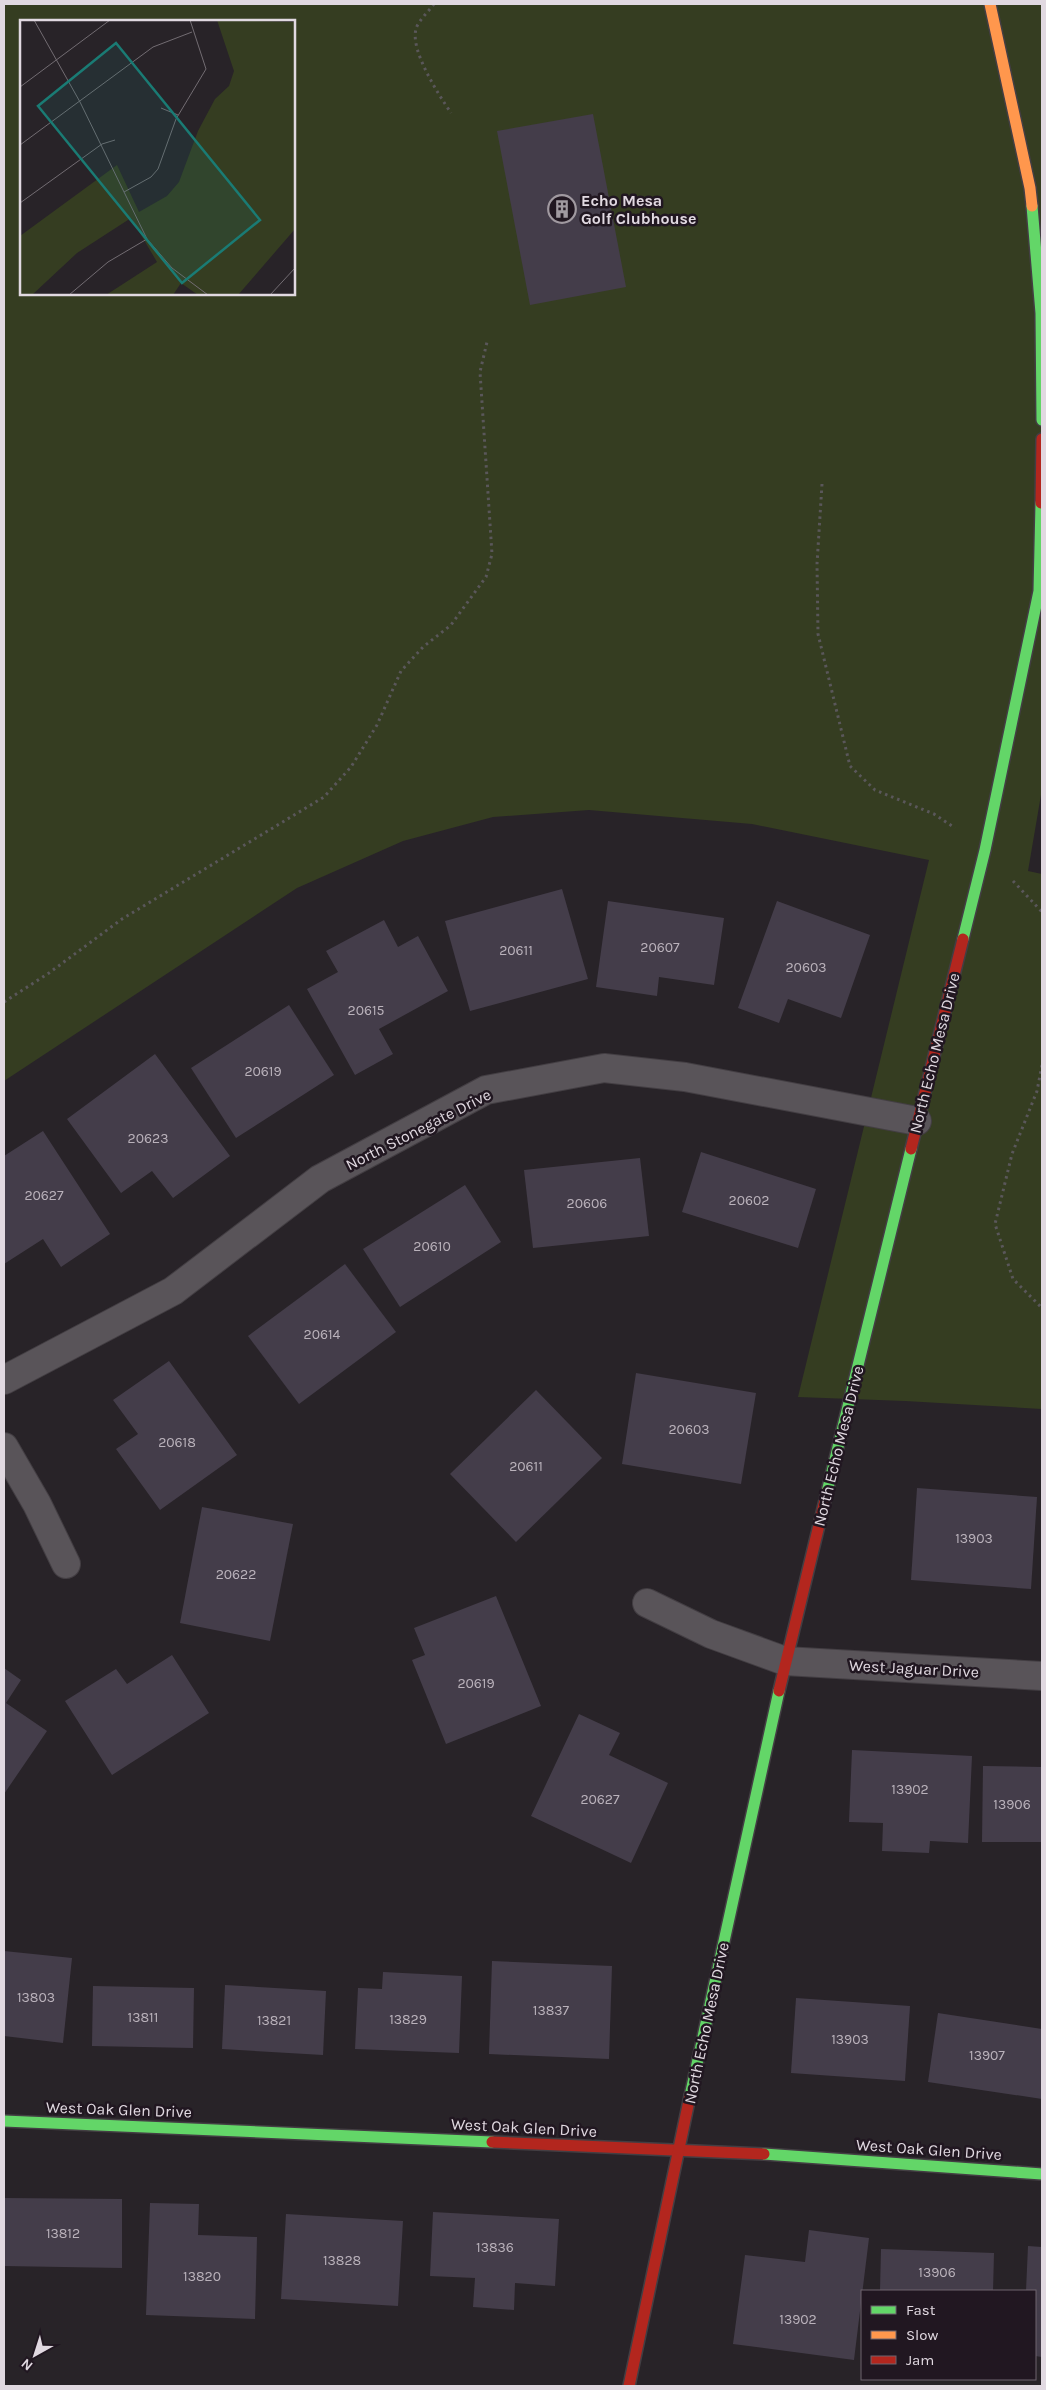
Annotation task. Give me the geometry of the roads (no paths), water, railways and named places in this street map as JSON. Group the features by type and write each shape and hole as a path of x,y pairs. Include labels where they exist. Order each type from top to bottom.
{"street":[{"path":"990,4 1030,188 1041,313 1042,420"},
{"name":"North Echo Mesa Drive","path":"629,2386 678,2150 785,1661 985,850 1040,592 1042,439"},
{"name":"North Stonegate Drive","path":"4,1380 173,1291 320,1179 486,1090 604,1068 685,1077 917,1121"},
{"path":"4,1447 37,1504 66,1564"},
{"path":"647,1603 712,1634 785,1661"},
{"name":"West Jaguar Drive","path":"785,1661 1042,1676"},
{"name":"West Oak Glen Drive","path":"4,2121 770,2154 1042,2174"}],"place":[{"name":"Echo Mesa Golf Clubhouse","path":"562,209"}]}
